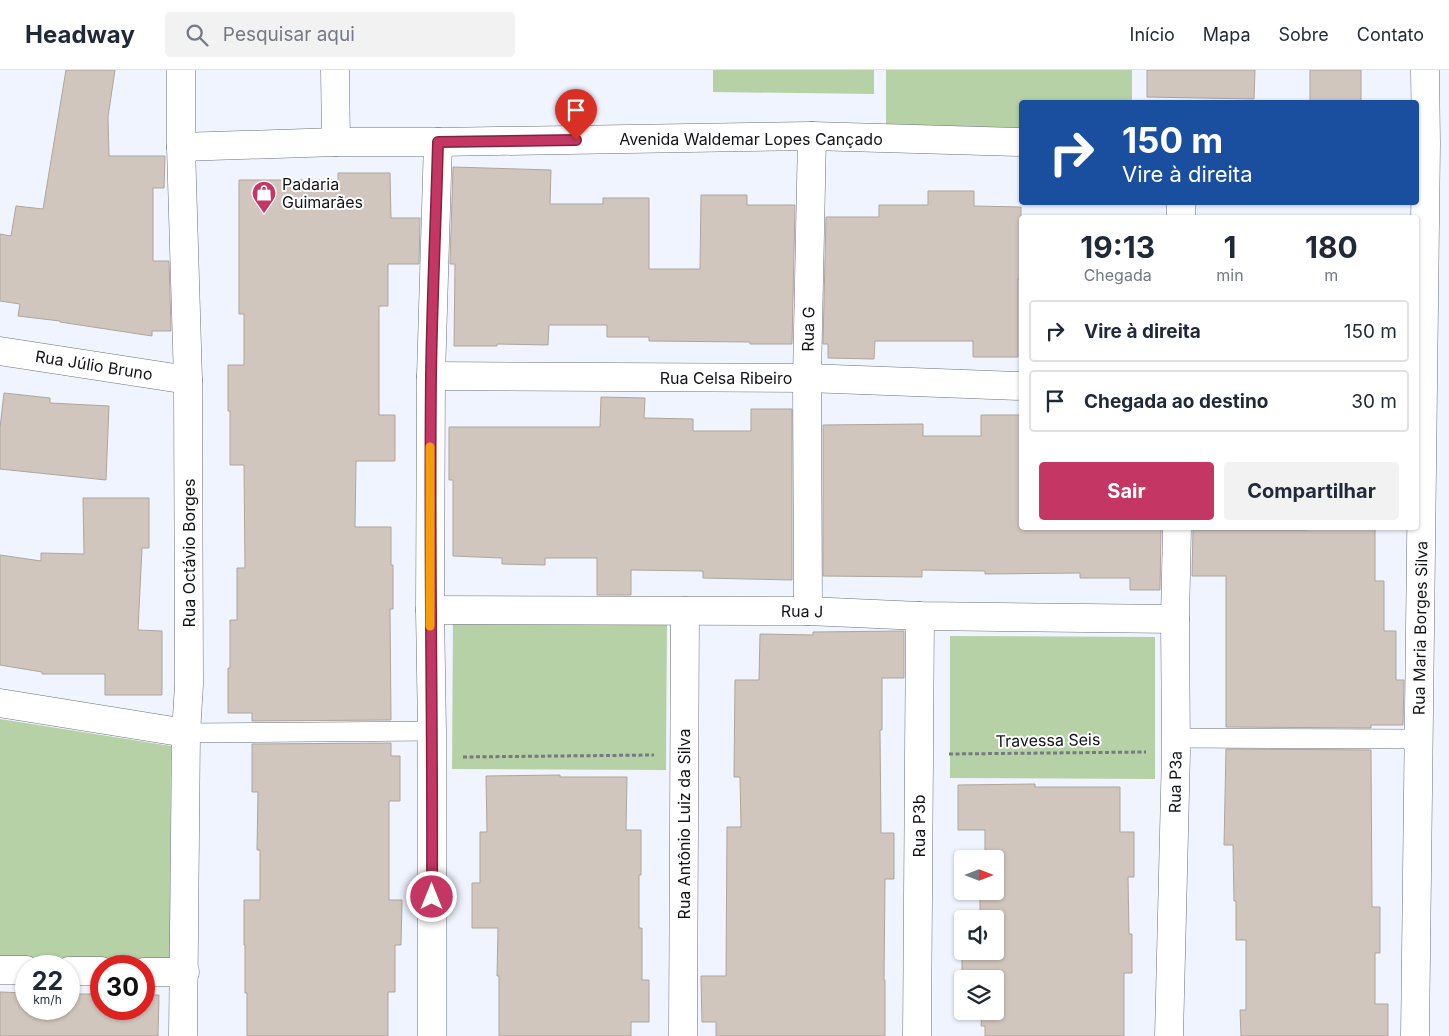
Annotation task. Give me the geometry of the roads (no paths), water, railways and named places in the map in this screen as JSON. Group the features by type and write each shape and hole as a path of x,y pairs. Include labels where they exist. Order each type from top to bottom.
{"street":[{"name":"Rua Octávio Borges","path":"181,70 181,148 188,380 189,685 186,733 184,1036"},
{"path":"335,70 336,142"},
{"name":"Rua Maria Borges Silva","path":"1415,1036 1421,143 1425,70"},
{"name":"Avenida Waldemar Lopes Cançado","path":"181,148 336,142 812,136 1019,142"},
{"name":"Rua G","path":"808,611 807,378 812,136"},
{"path":"432,1036 431,376 438,142"},
{"name":"Rua Júlio Bruno","path":"0,351 188,380"},
{"name":"Rua Celsa Ribeiro","path":"431,376 807,378 1019,386"},
{"name":"Rua P3a","path":"1169,1036 1176,745 1175,619 1177,530"},
{"name":"Rua J","path":"430,610 808,611 920,616 1175,619"},
{"name":"Rua Antônio Luiz da Silva","path":"683,1036 685,611"},
{"name":"Rua P3b","path":"917,1036 920,616"},
{"path":"0,703 186,733"},
{"path":"0,970 15,970"},
{"path":"155,972 185,972"}],"lane":[{"path":"186,733 432,731"},
{"path":"1176,745 1418,739"}],"place":[{"name":"Padaria Guimarães","path":"264,214"}]}
